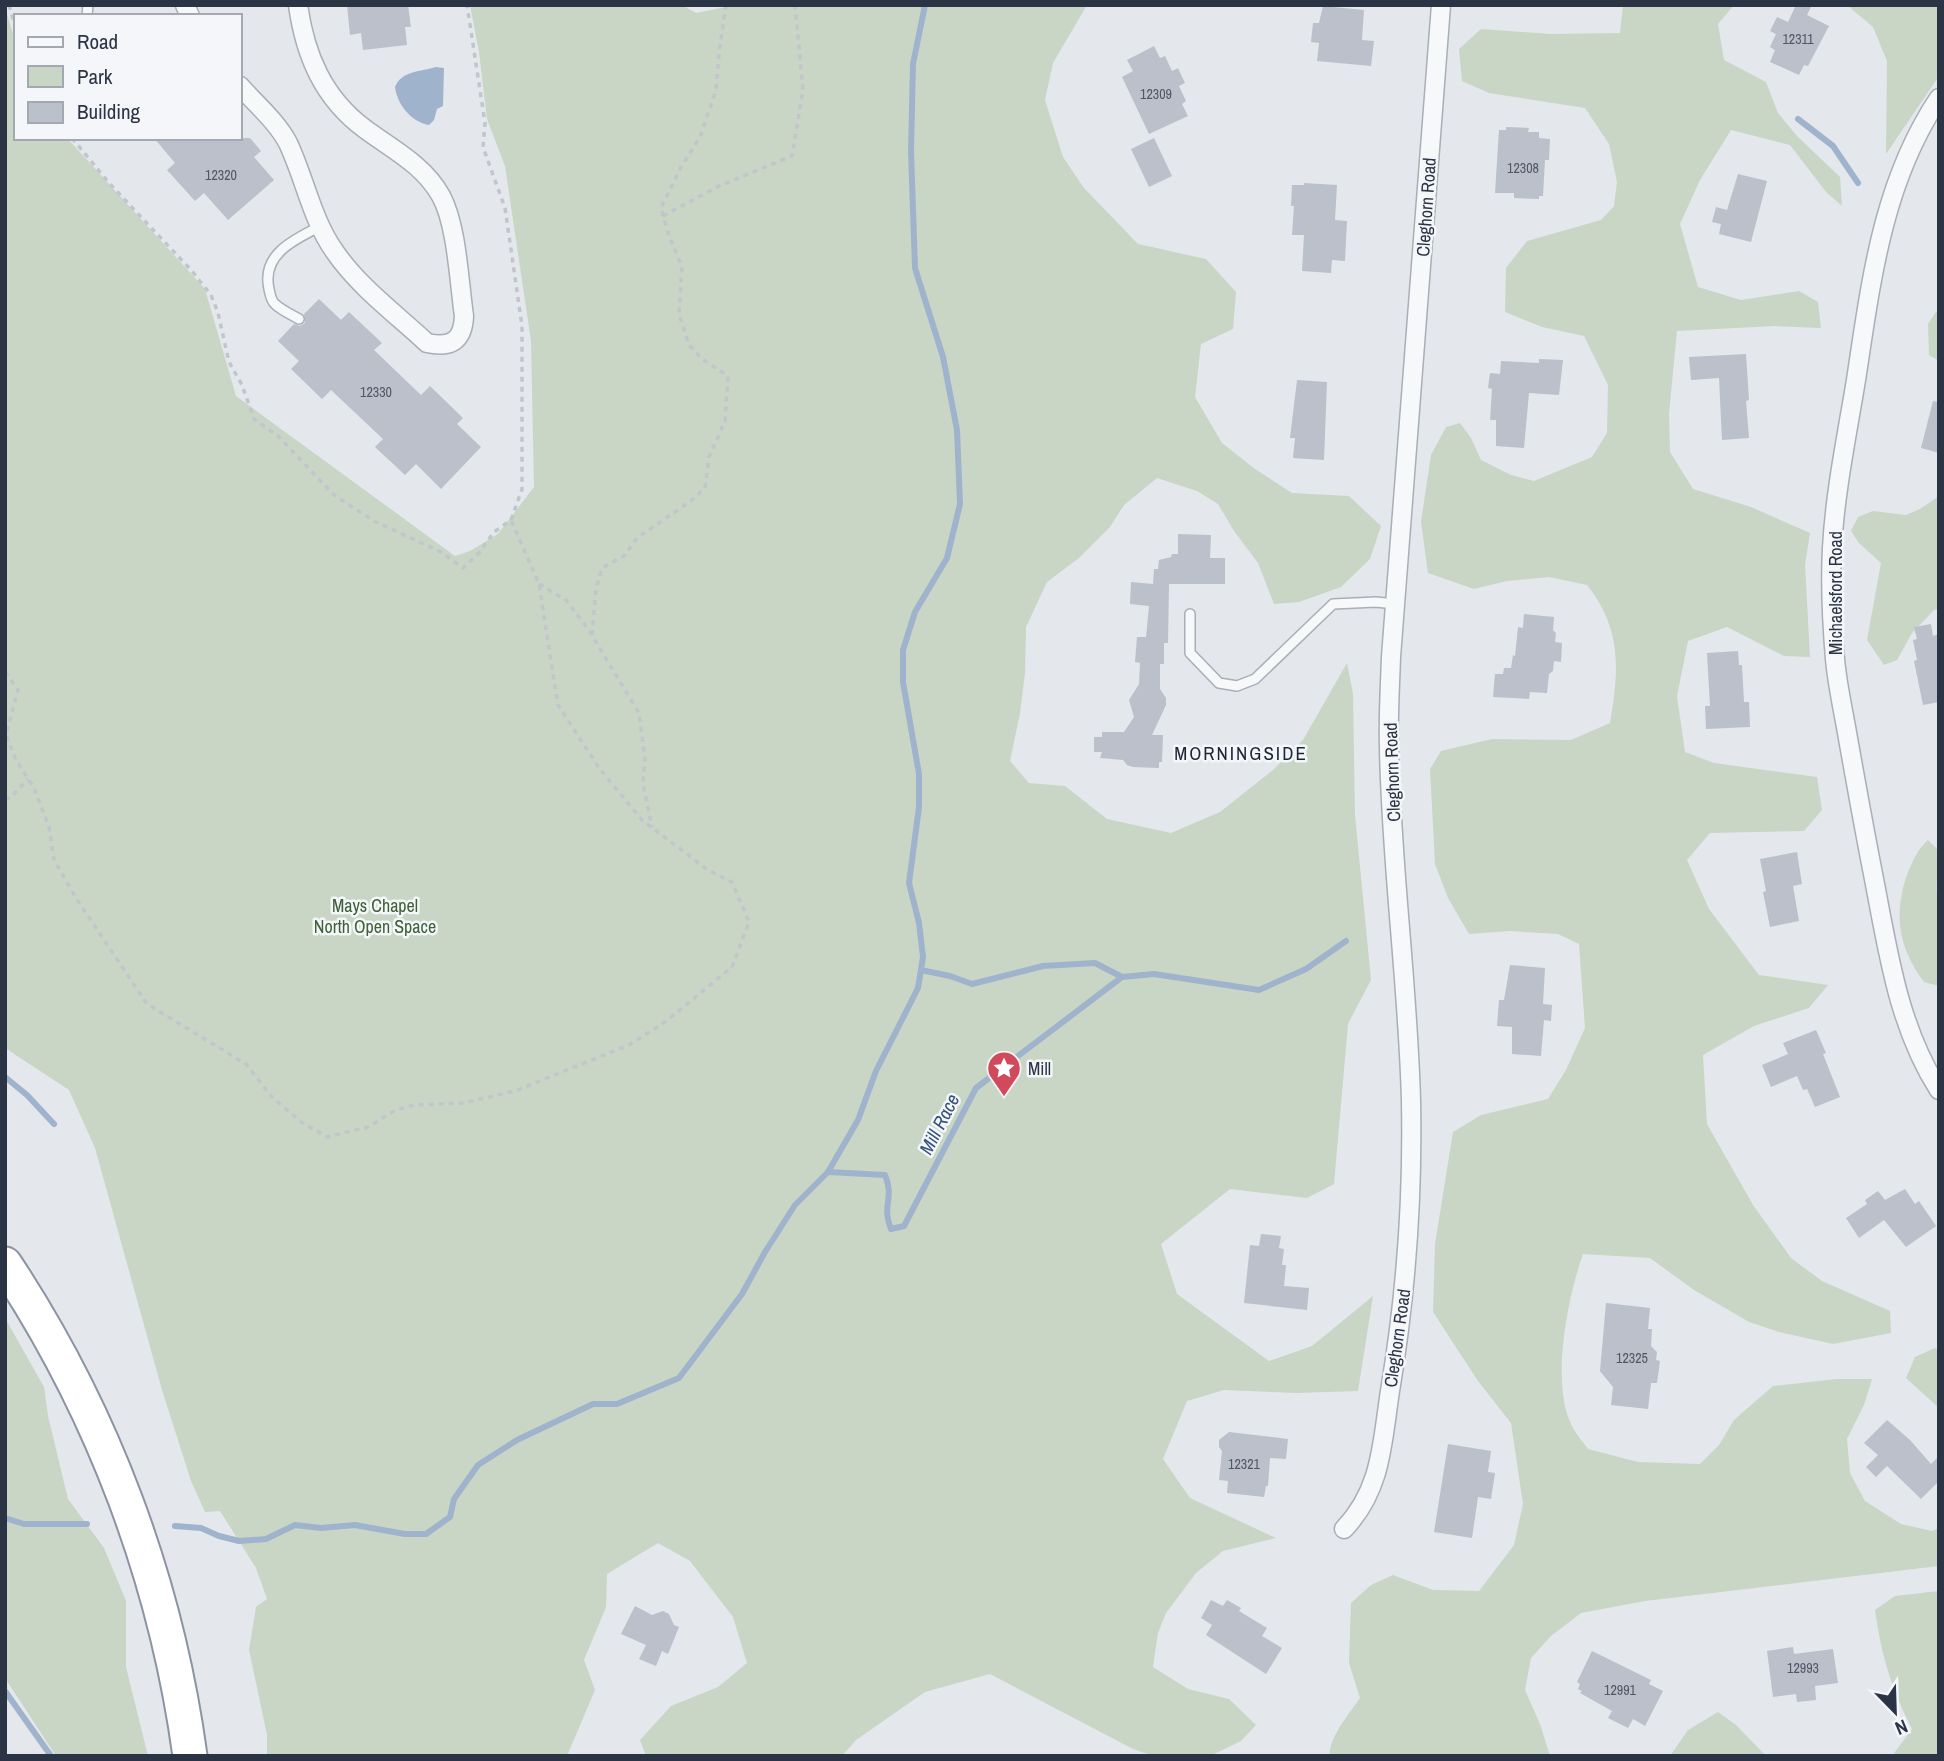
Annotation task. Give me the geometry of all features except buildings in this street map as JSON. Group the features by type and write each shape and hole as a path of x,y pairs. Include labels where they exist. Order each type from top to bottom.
{"highway":[{"path":"5,1264 40,1319 85,1402 121,1487 159,1603 176,1668 190,1756"}],"street":[{"path":"242,88 281,131 321,226 334,251 352,273 427,343 450,343 459,337 464,317 450,215 441,195 427,176 407,157 363,127 327,91 314,68 302,35 298,5"},
{"name":"Cleghorn Road","path":"1344,1529 1359,1513 1369,1496 1377,1471 1398,1341 1408,1244 1411,1100 1389,747 1395,604 1441,5"},
{"name":"Michaelsford Road","path":"1939,98 1902,163 1885,214 1873,269 1832,547 1835,663 1854,778 1891,966 1900,1008 1913,1042 1939,1090"}],"lane":[{"path":"299,319 275,304 270,296 267,282 269,266 291,240 321,226"},
{"path":"1190,614 1190,653 1219,683 1237,686 1255,679 1333,604 1395,604"}],"path":[{"path":"9,5 14,23"},
{"path":"74,140 108,183 191,270 211,295 229,362 242,385 254,419 279,437 334,495 374,521 441,552 463,568 479,553 494,532 511,520 523,489 522,327 505,208 483,147 485,123 467,5"},
{"path":"592,635 596,589 602,568 625,555 637,538 691,501 705,488 709,457 725,421 728,376 702,359 689,345 679,314 682,267 661,208 681,167 700,137 716,89 726,5"},
{"path":"663,216 719,186 792,156 803,89 795,5"},
{"path":"5,672 18,690 6,735 49,827 54,860 76,898 147,1003 246,1064 271,1096 301,1122 327,1137 368,1127 394,1111 414,1105 463,1103 515,1091 629,1045 665,1022 732,967 749,922 732,882 708,870 642,820 598,768 558,705 539,584 511,520"},
{"path":"539,584 566,600 592,635 639,713 645,758 643,784 652,827"},
{"path":"5,800 28,779"}],"green space":[{"name":"Mays Chapel North Open Space","path":"470,5 682,5 696,13 736,5 1087,5 1053,63 1045,100 1063,157 1084,188 1138,244 1206,259 1236,292 1233,329 1201,344 1195,397 1222,443 1255,469 1292,493 1349,496 1381,526 1370,559 1341,587 1299,602 1274,604 1258,563 1218,504 1197,491 1157,478 1124,505 1110,527 1079,558 1047,582 1026,627 1025,673 1010,761 1029,783 1065,786 1107,819 1171,833 1220,812 1273,770 1303,740 1347,663 1353,694 1355,815 1371,980 1348,1024 1334,1184 1307,1198 1230,1189 1161,1244 1177,1294 1269,1361 1312,1346 1373,1296 1358,1391 1296,1393 1224,1390 1187,1401 1163,1459 1190,1498 1276,1538 1223,1551 1196,1573 1166,1613 1158,1633 1153,1667 1188,1689 1229,1699 1256,1725 1241,1741 1210,1756 1153,1756 1133,1749 990,1674 925,1692 856,1740 842,1756 646,1756 640,1740 671,1706 718,1687 747,1663 733,1617 690,1561 658,1543 607,1574 606,1607 584,1660 595,1690 567,1756 267,1756 267,1735 249,1650 256,1607 267,1599 256,1568 220,1511 205,1512 191,1481 162,1390 95,1148 69,1090 5,1048 5,7 14,37 14,140 69,140 205,289 236,396 455,556 470,551 498,534 534,487 531,341 505,166 487,119"},
{"path":"1623,5 1734,5 1718,24 1724,60 1766,82 1778,113 1797,136 1840,177 1842,206 1826,192 1790,145 1731,130 1700,180 1680,224 1698,287 1741,300 1799,291 1818,302 1821,328 1775,326 1677,331 1669,413 1670,452 1693,489 1751,507 1810,533 1805,565 1810,657 1784,656 1727,627 1688,641 1677,696 1685,752 1714,763 1817,777 1822,810 1804,831 1710,833 1687,860 1709,909 1759,975 1828,985 1809,1008 1754,1026 1703,1055 1707,1124 1753,1205 1791,1258 1822,1281 1890,1311 1891,1333 1833,1344 1779,1332 1749,1322 1694,1290 1650,1258 1583,1254 1572,1293 1564,1340 1562,1387 1566,1408 1574,1429 1588,1449 1638,1462 1700,1464 1719,1445 1734,1420 1773,1386 1837,1379 1872,1379 1864,1405 1847,1439 1850,1473 1865,1501 1901,1524 1932,1531 1939,1528 1939,1566 1645,1601 1581,1613 1551,1636 1531,1658 1525,1690 1550,1756 1330,1756 1336,1734 1360,1698 1349,1663 1351,1603 1371,1585 1393,1575 1433,1590 1479,1591 1514,1545 1523,1504 1511,1423 1478,1381 1433,1312 1435,1244 1453,1132 1481,1115 1548,1099 1566,1070 1585,1028 1579,944 1558,934 1510,931 1469,934 1448,898 1435,864 1430,769 1441,751 1492,739 1571,740 1610,723 1615,685 1612,634 1607,618 1587,585 1549,577 1507,581 1474,589 1428,573 1421,522 1431,455 1446,427 1460,423 1471,438 1481,460 1511,475 1534,481 1592,457 1607,433 1608,385 1584,336 1542,327 1505,312 1506,268 1527,241 1601,220 1614,206 1617,182 1609,144 1585,108 1489,93 1462,81 1459,49 1481,29 1551,34 1620,33"},
{"path":"1847,5 1939,5 1939,76 1886,154 1887,61 1873,27"},
{"path":"1936,312 1939,312 1939,361 1929,355 1928,324"},
{"path":"1939,496 1939,609 1934,610 1912,633 1897,660 1884,665 1867,640 1881,563 1859,543 1851,531 1858,517 1873,511 1906,515"},
{"path":"1928,840 1939,851 1939,986 1924,982 1915,969 1904,943 1900,916 1903,887 1908,872 1921,847"},
{"path":"5,1318 44,1387 48,1416 68,1499 104,1548 126,1601 126,1667 148,1756 56,1756 5,1678"},
{"path":"1935,1348 1939,1351 1939,1408 1906,1378 1915,1357"},
{"path":"1939,1591 1939,1756 1892,1756 1912,1729 1888,1672 1875,1610 1895,1596"},
{"path":"1718,1712 1736,1725 1766,1756 1670,1756 1688,1730"}],"water":[{"path":"444,68 443,106 437,109 434,120 429,125 416,120 406,111 395,87 402,77 412,72"}],"waterway":[{"path":"175,1526 201,1528 239,1541 266,1539 295,1525 321,1528 355,1525 405,1534 426,1534 450,1517 454,1499 478,1465 517,1440 593,1404 617,1404 679,1378 742,1294 795,1205 828,1172 858,1120 876,1071 918,988 923,957 919,923 909,883 919,807 919,774 903,682 903,650 915,612 947,558 960,504 957,430 943,357 915,268 911,151 913,64 925,5"},
{"path":"1798,119 1833,146 1858,183"},
{"path":"921,970 972,984 1043,966 1095,963 1122,977 1154,974 1259,990 1306,969 1346,941"},
{"name":"Mill Race","path":"828,1172 885,1175 889,1190 888,1221 891,1229 904,1226 976,1088 1122,977"},
{"path":"5,1077 27,1095 54,1124"},
{"path":"5,1518 24,1524 87,1524"},
{"path":"5,1691 51,1756"}],"place":[{"name":"Mill","path":"1004,1098"}],"district":[{"name":"MORNINGSIDE","path":"1241,753"}]}
